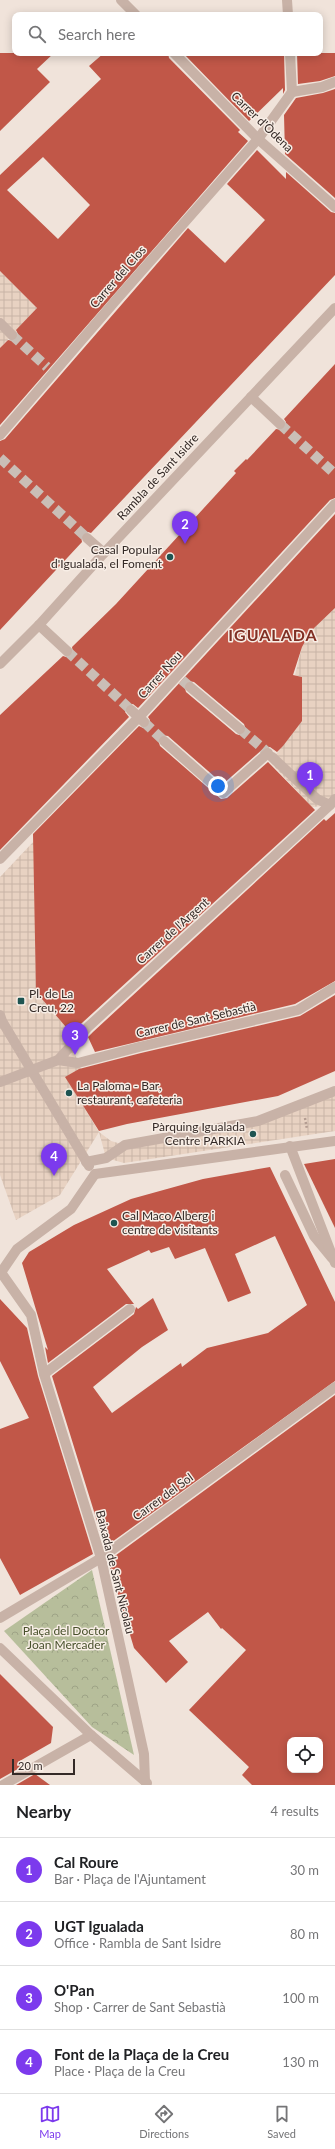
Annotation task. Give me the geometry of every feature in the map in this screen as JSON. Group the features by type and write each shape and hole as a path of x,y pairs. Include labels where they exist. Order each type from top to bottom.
{"street":[{"path":"121,0 133,12"},
{"path":"287,0 288,12"},
{"name":"Carrer d'Òdena","path":"177,56 258,138 335,207"},
{"path":"290,56 292,92 322,87 335,82"},
{"name":"Carrer del Clos","path":"0,435 50,370 258,138 292,92"},
{"name":"Rambla de Sant Isidre","path":"0,664 39,625 250,397 335,308"},
{"path":"0,323 12,335"},
{"path":"250,397 280,424"},
{"name":"Carrer Nou","path":"0,859 141,719 335,504"},
{"path":"86,538 104,554"},
{"path":"39,625 67,651"},
{"path":"190,687 240,728"},
{"path":"131,710 141,719"},
{"path":"164,740 223,793 269,754 316,799 333,805"},
{"name":"Carrer de l'Argent","path":"0,1082 30,1069 58,1060 88,1027 333,805"},
{"name":"Carrer de Sant Sebastià","path":"58,1060 78,1063 139,1047 298,1010 335,986"},
{"path":"0,1015 30,1069 86,1162 95,1174"},
{"path":"86,1162 106,1158 125,1145 258,1121 335,1091"},
{"path":"1,1272 17,1249 70,1209 95,1174 335,1141"},
{"path":"290,1146 335,1262"},
{"path":"285,1175 314,1236 335,1262"},
{"name":"Baixada de Sant Nicolau","path":"1,1272 31,1315 44,1374 101,1558 144,1754 147,1783"},
{"path":"44,1374 130,1309"},
{"name":"Carrer del Sol","path":"0,1618 101,1558 335,1387"},
{"path":"0,1648 91,1735 147,1783"},
{"path":"3,1785 91,1735"}],"green space":[{"name":"Plaça del Doctor Joan Mercader","path":"92,1570 134,1755 92,1727 4,1631"}],"shaded area":[{"path":"0,271 37,308 0,348"},
{"path":"335,608 335,805 312,807 270,762 288,739 302,677 295,675 302,647 311,631"},
{"path":"34,841 36,992 71,1033 71,1045 81,1069 66,1078 99,1132 60,1195 16,1220 0,1175 0,877"},
{"path":"335,1091 335,1131 124,1163 106,1158 99,1132 111,1141 125,1145 258,1121"}],"building":[{"path":"0,53 12,53 12,56 51,56 37,69 50,82 0,131"},
{"path":"323,53 335,53 335,76 320,81 298,84 297,56 323,56"},
{"path":"101,56 169,56 240,130 238,132 248,141 0,425 0,348 8,340 13,341 17,339 18,334 16,330 37,308 0,271 0,175 101,79 89,66","holes":["43,157 90,205 58,239 7,190"]},
{"path":"186,56 284,56 285,90 283,94 283,88 249,121"},
{"path":"335,89 335,198 285,154 284,115 296,98"},
{"path":"257,150 286,179 286,172 331,212 335,213 335,275 91,533 82,533 82,542 0,630 0,441 5,439 188,228 225,263 265,220 227,184"},
{"path":"335,364 335,498 330,500 138,708 133,704 127,705 125,712 129,717 0,850 0,715 63,656 71,656 73,652 72,647 116,604 236,473 234,471 246,459 247,460 276,429 282,430 285,428 286,422 284,419"},
{"path":"335,514 335,608 311,631 302,647 293,675 302,677 302,721 283,746 277,752 270,747 264,748 223,784 168,736 162,735 158,740 160,746 221,799 227,798 268,762 315,810 71,1033 36,992 33,834 139,726 143,728 148,727 150,720 148,717","holes":["188,681 194,682 244,724 246,730 245,733 239,735 236,734 186,692 184,685"]},
{"path":"335,813 335,981 295,1004 95,1052 88,1037 93,1032 324,819 326,821"},
{"path":"335,995 335,1071 278,1096 127,1124 99,1131 65,1077 79,1069 300,1016"},
{"path":"335,1159 335,1228 304,1164"},
{"path":"270,1167 335,1302 335,1381 105,1547 52,1376 134,1314 136,1307 138,1309 153,1298 168,1330 142,1347 93,1387 112,1413 181,1363 182,1367 207,1348 268,1333 307,1305 275,1236 235,1254 251,1293 228,1302 205,1248 175,1259 169,1247 151,1253 149,1250 107,1269 134,1304 126,1304 48,1363 45,1347 48,1350 22,1263 29,1252 74,1225 131,1199 203,1179"},
{"path":"0,1299 27,1328 38,1376 93,1554 20,1595 0,1558 0,1429 29,1418 0,1361"},
{"path":"335,1395 335,1785 252,1785 242,1775 249,1767 189,1710 246,1650 222,1628 221,1629 208,1612 169,1641 188,1662 166,1683 134,1648 108,1561"},
{"path":"0,1674 53,1727 51,1743 18,1762 23,1766 0,1779"},
{"path":"35,1774 50,1785 16,1785"}],"tunnel":[{"path":"12,335 47,367"},
{"path":"280,424 335,474"},
{"path":"0,458 87,538"},
{"path":"67,651 131,710"},
{"path":"182,680 190,687"},
{"path":"144,722 164,741"},
{"path":"240,729 266,751"}],"place":[{"name":"UGT Igualada","path":"185,544"},
{"name":"Casal Popular d'Igualada, el Foment","path":"170,557"},
{"name":"Cal Roure","path":"310,795"},
{"name":"Pl. de La Creu, 22","path":"21,1001"},
{"name":"O'Pan","path":"75,1055"},
{"name":"La Paloma - Bar, restaurant, cafeteria","path":"69,1093"},
{"name":"Pàrquing Igualada Centre PARKIA","path":"253,1134"},
{"name":"Font de la Plaça de la Creu","path":"54,1176"},
{"name":"Cal Maco Alberg i centre de visitants","path":"114,1223"}],"district":[{"name":"IGUALADA","path":"273,635"}]}
